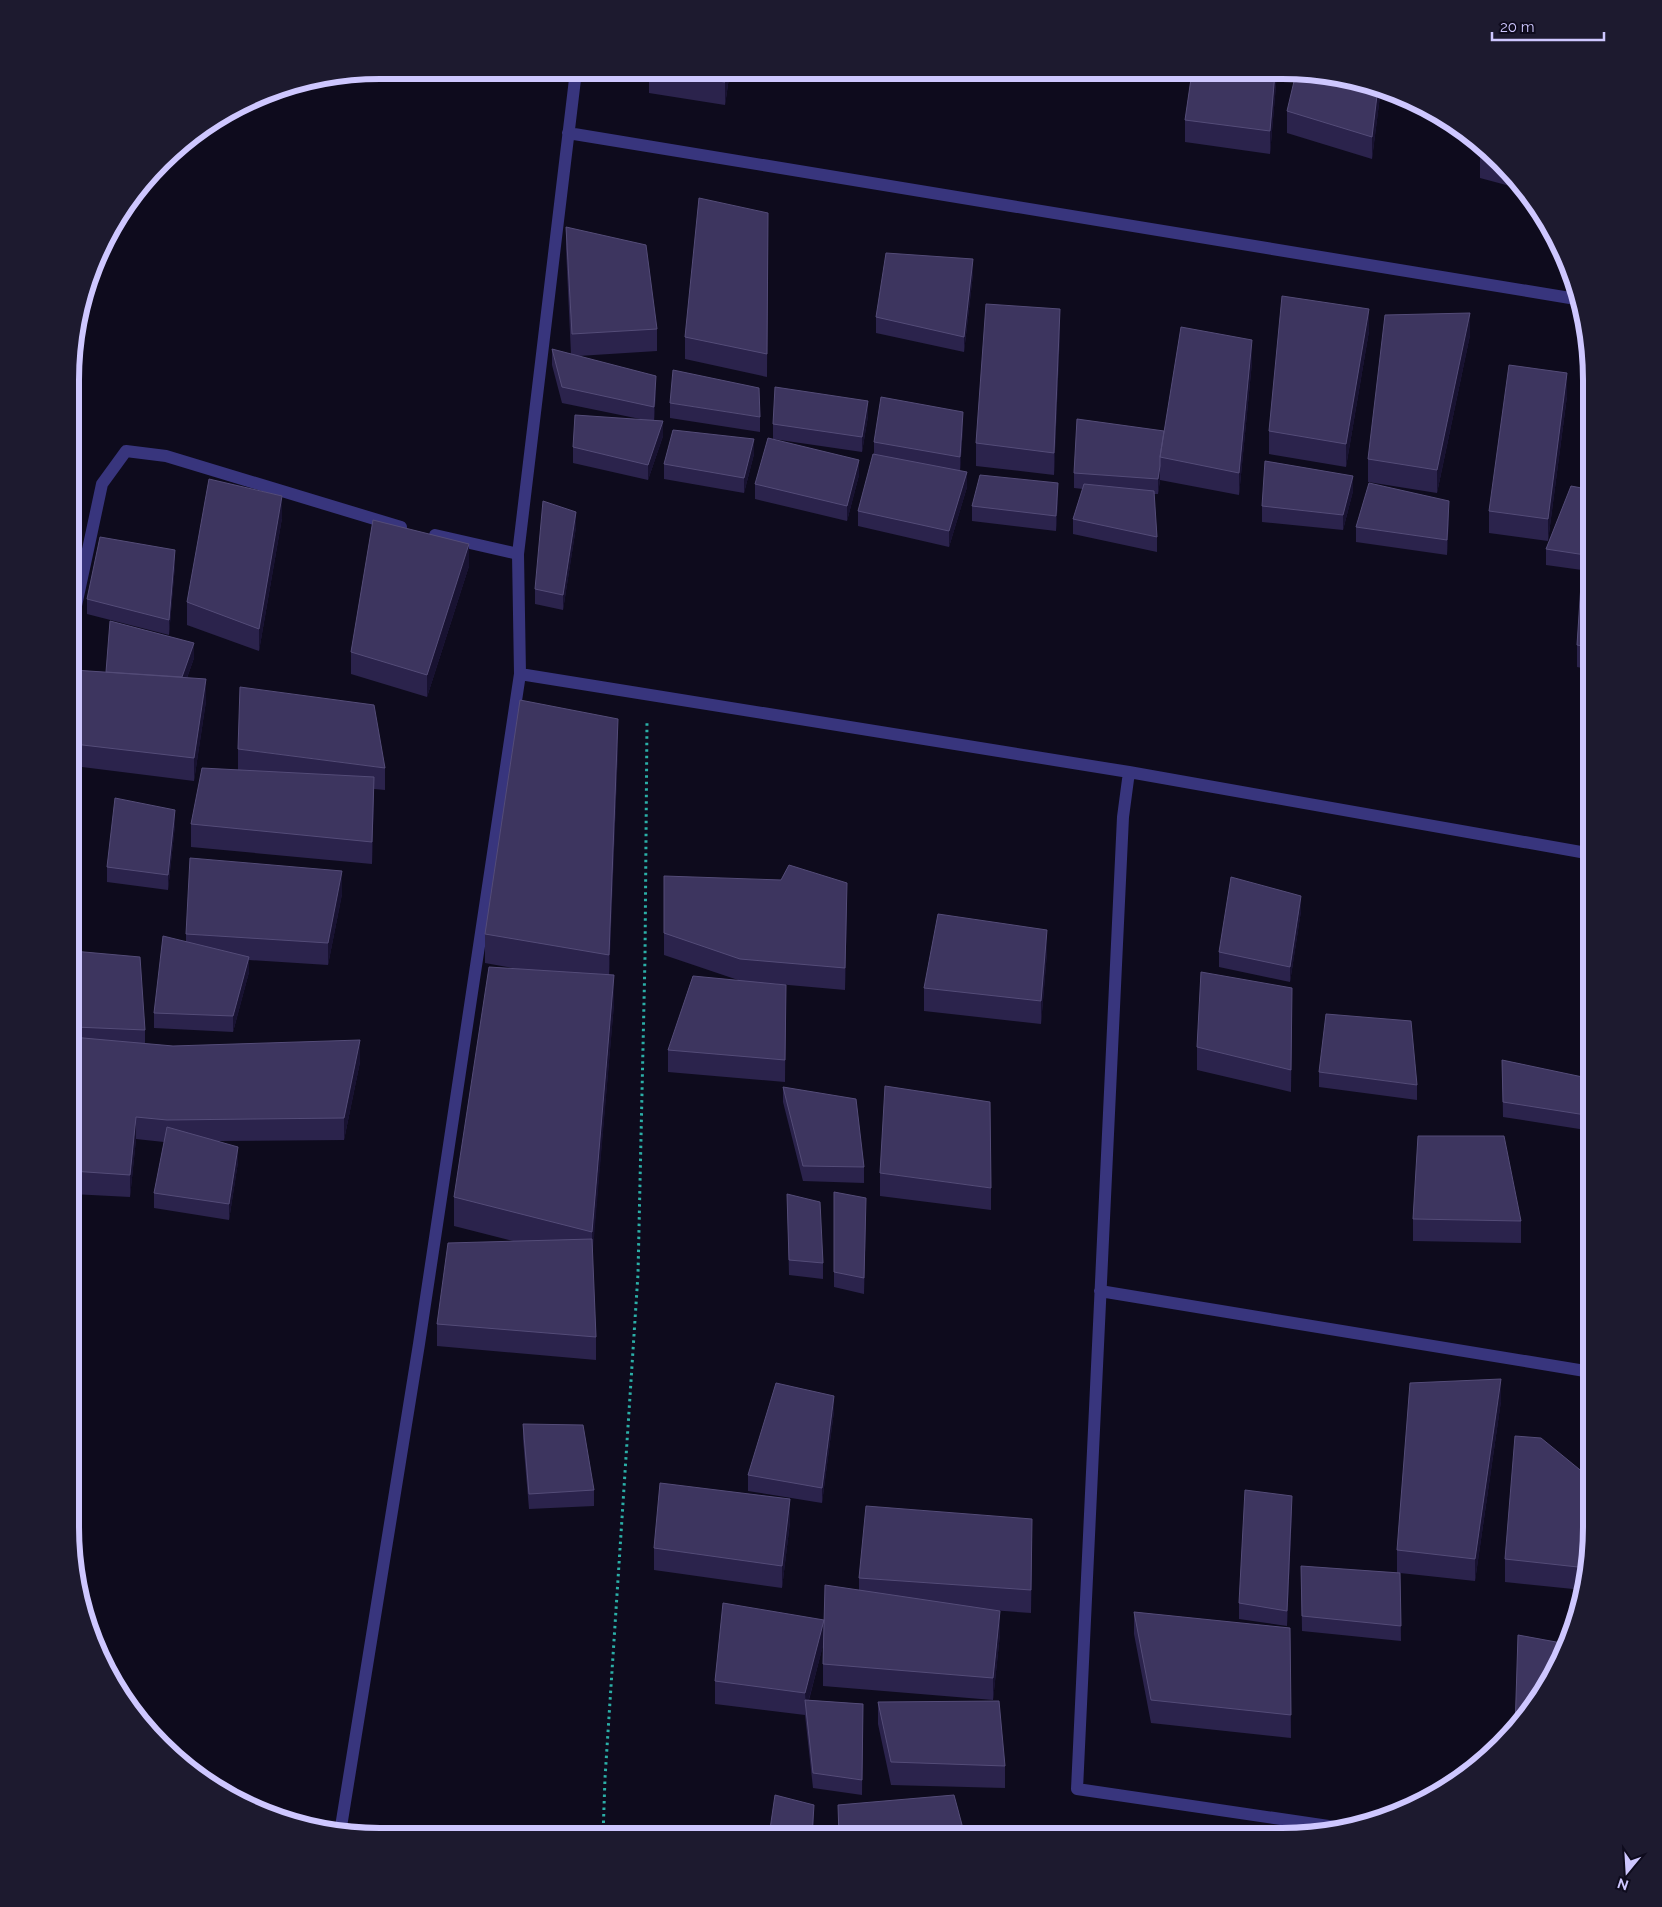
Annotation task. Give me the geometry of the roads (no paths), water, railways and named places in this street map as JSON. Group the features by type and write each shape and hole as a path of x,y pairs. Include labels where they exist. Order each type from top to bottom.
{"street":[{"path":"341,1826 420,1344 520,674 518,554 575,79"},
{"path":"568,133 1572,298"},
{"path":"79,592 102,484 126,451 166,456 418,532 518,554"},
{"path":"520,674 1129,772 1583,852"},
{"path":"1129,772 1123,817 1077,1789 1325,1825"},
{"path":"1100,1291 1583,1371"}]}
